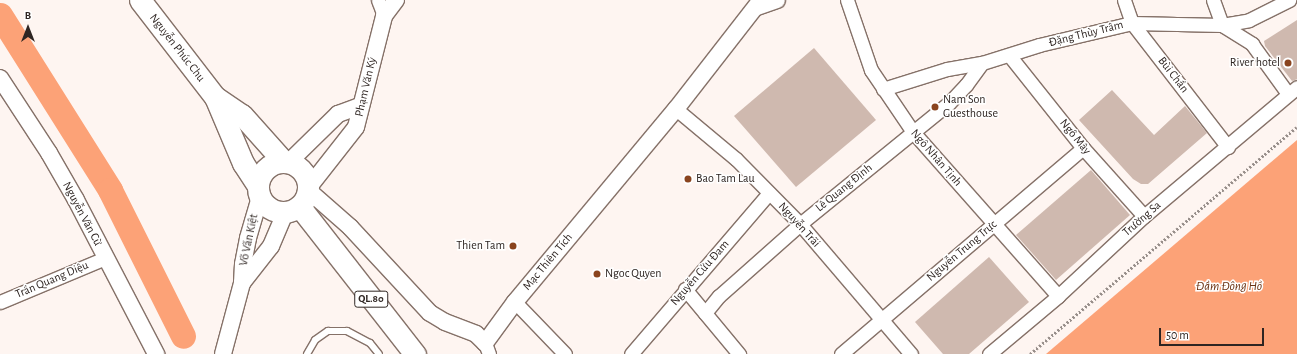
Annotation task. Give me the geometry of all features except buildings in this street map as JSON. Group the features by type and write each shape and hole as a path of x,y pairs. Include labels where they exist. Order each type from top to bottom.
{"highway":[{"name":"Nguyễn Phúc Chu","path":"140,0 215,97 241,158 259,192"},
{"name":"Nguyễn Phúc Chu","path":"215,97 242,115 287,162"},
{"path":"287,162 303,171 301,199 272,210 259,192 263,172 269,166 287,162"},
{"name":"QL.80","path":"301,199 415,354"}],"street":[{"path":"378,0 384,16"},
{"name":"Phạm Văn Ký","path":"301,199 356,127 360,116 360,106 384,16 396,0"},
{"path":"759,3 777,0"},
{"name":"Ngô Nhân Tịnh","path":"848,0 870,70 912,132 1058,296"},
{"name":"Bùi Chấn","path":"1124,0 1132,23 1228,147"},
{"path":"1213,0 1222,25 1252,44 1293,91"},
{"name":"Đặng Thùy Trâm","path":"883,89 947,69 982,63 1039,45 1132,23 1222,25 1249,20 1289,0"},
{"name":"Mạc Thiên Tích","path":"301,199 355,232 430,313 445,322 476,334 487,349 515,302 676,109 759,3"},
{"name":"Ngô Mây","path":"1009,55 1083,148 1144,216"},
{"name":"Lê Quang Định","path":"705,313 719,296 800,224 953,98 982,63"},
{"name":"Nguyễn Văn Cừ","path":"0,78 49,153 154,353"},
{"name":"Trường Sa","path":"989,354 1058,296 1144,216 1293,91"},
{"path":"287,162 338,114 360,106"},
{"name":"Nguyễn Trãi","path":"676,109 736,159 800,224 911,354"},
{"name":"Nguyễn Trung Trực","path":"841,354 1083,148"},
{"name":"Võ Văn Kiệt","path":"222,354 242,283 243,264 259,192"},
{"name":"Nguyễn Cửu Đam","path":"631,354 685,289 769,193"},
{"name":"Võ Văn Kiệt","path":"242,283 271,246 301,199"},
{"name":"Trần Quang Diệu","path":"0,302 105,258"},
{"path":"685,289 739,354"},
{"path":"515,302 565,354"}],"lane":[{"path":"308,354 315,340 328,331 347,331 370,343 379,354"}],"path":[{"path":"1030,354 1297,127"}],"water":[{"name":"Đầm Đông Hồ","path":"1297,140 1297,354 1046,354"}],"waterway":[{"path":"0,15 110,190 183,336"}],"place":[{"name":"River hotel","path":"1288,63"},
{"name":"Nam Son Guesthouse","path":"935,107"},
{"name":"Bao Tam Lau","path":"688,179"},
{"name":"Thien Tam","path":"513,246"},
{"name":"Ngoc Quyen","path":"597,274"}]}
